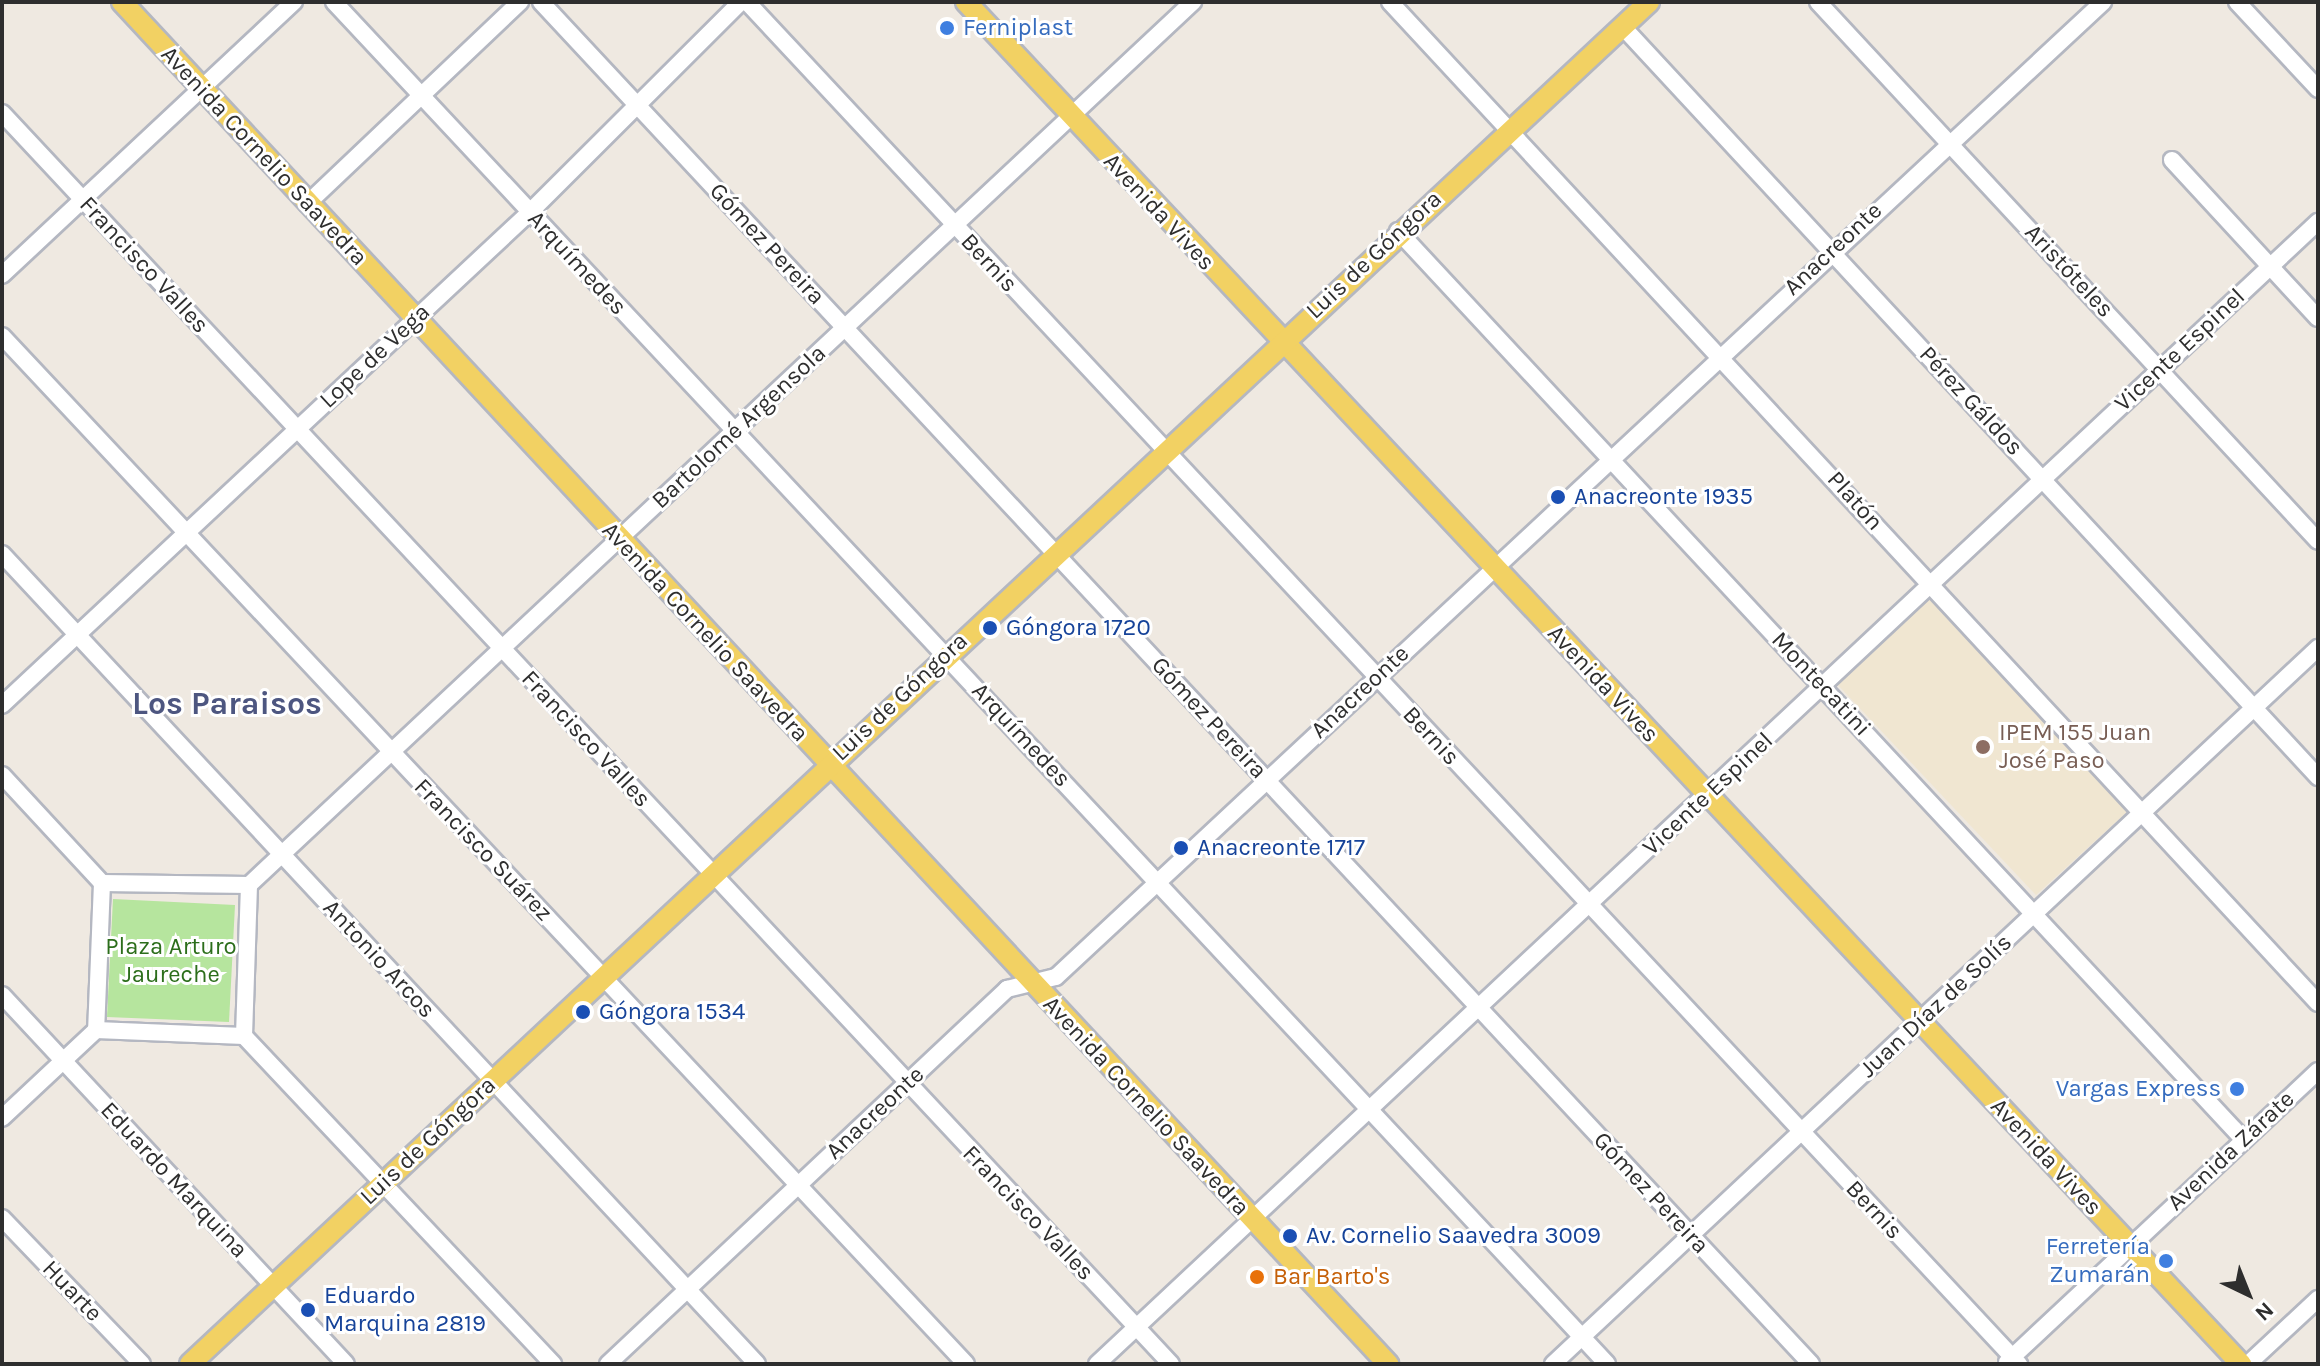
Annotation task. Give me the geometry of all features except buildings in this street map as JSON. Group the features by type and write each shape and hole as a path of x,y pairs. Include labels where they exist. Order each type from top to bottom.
{"main road":[{"name":"Avenida Cornelio Saavedra","path":"122,2 1031,984 1388,1364"},
{"name":"Avenida Vives","path":"966,2 1280,342 1494,566 1706,796 2241,1364"},
{"name":"Luis de Góngora","path":"190,1364 1055,551 1649,2"}],"street":[{"path":"2,275 294,2"},
{"name":"Arquímedes","path":"334,2 1607,1364"},
{"path":"307,204 520,2"},
{"name":"Gómez Pereira","path":"541,2 1811,1364"},
{"name":"Lope de Vega","path":"2,705 530,212 744,2"},
{"name":"Bernis","path":"744,2 1376,676 2012,1362"},
{"name":"Bartolomé Argensola","path":"249,885 1193,2"},
{"name":"Platón","path":"1390,2 1511,127 2318,1003"},
{"name":"Aristóteles","path":"1818,2 2318,541"},
{"name":"Anacreonte","path":"608,1364 1007,989 1056,977 1830,251 2103,2"},
{"path":"2237,2 2318,89"},
{"name":"Pérez Gáldos","path":"1623,27 2318,777"},
{"name":"Francisco Valles","path":"2,113 905,1084 1171,1364"},
{"path":"2172,160 2318,318"},
{"name":"Vicente Espinel","path":"1097,1364 2318,222"},
{"name":"Montecatini","path":"1398,231 2243,1139"},
{"name":"Francisco Suárez","path":"2,336 966,1364"},
{"name":"Antonio Arcos","path":"2,554 757,1364"},
{"name":"Juan Díaz de Solís","path":"1553,1364 2318,648"},
{"path":"2,775 102,883 96,1030"},
{"path":"102,883 249,885 244,1036"},
{"name":"Eduardo Marquina","path":"2,995 346,1364"},
{"path":"2,1118 96,1030 244,1036 553,1364"},
{"name":"Avenida Zárate","path":"2012,1362 2130,1246 2318,1071"},
{"name":"Huarte","path":"2,1218 142,1364"},
{"path":"2248,1364 2318,1299"}],"shaded area":[{"name":"IPEM 155 Juan José Paso","path":"1929,594 2128,811 2036,895 1836,683"}],"green space":[{"name":"Plaza Arturo Jaureche","path":"113,899 235,905 229,1022 107,1017"}],"place":[{"name":"Ferniplast","path":"947,28"},
{"name":"Anacreonte 1935","path":"1558,497"},
{"name":"Góngora 1720","path":"990,628"},
{"name":"IPEM 155 Juan José Paso","path":"1983,747"},
{"name":"Anacreonte 1717","path":"1181,848"},
{"name":"Góngora 1534","path":"583,1012"},
{"name":"Vargas Express","path":"2237,1089"},
{"name":"Av. Cornelio Saavedra 3009","path":"1290,1236"},
{"name":"Ferretería Zumarán","path":"2166,1261"},
{"name":"Bar Barto's","path":"1257,1277"},
{"name":"Eduardo Marquina 2819","path":"308,1310"}],"district":[{"name":"Los Paraisos","path":"227,704"}]}
